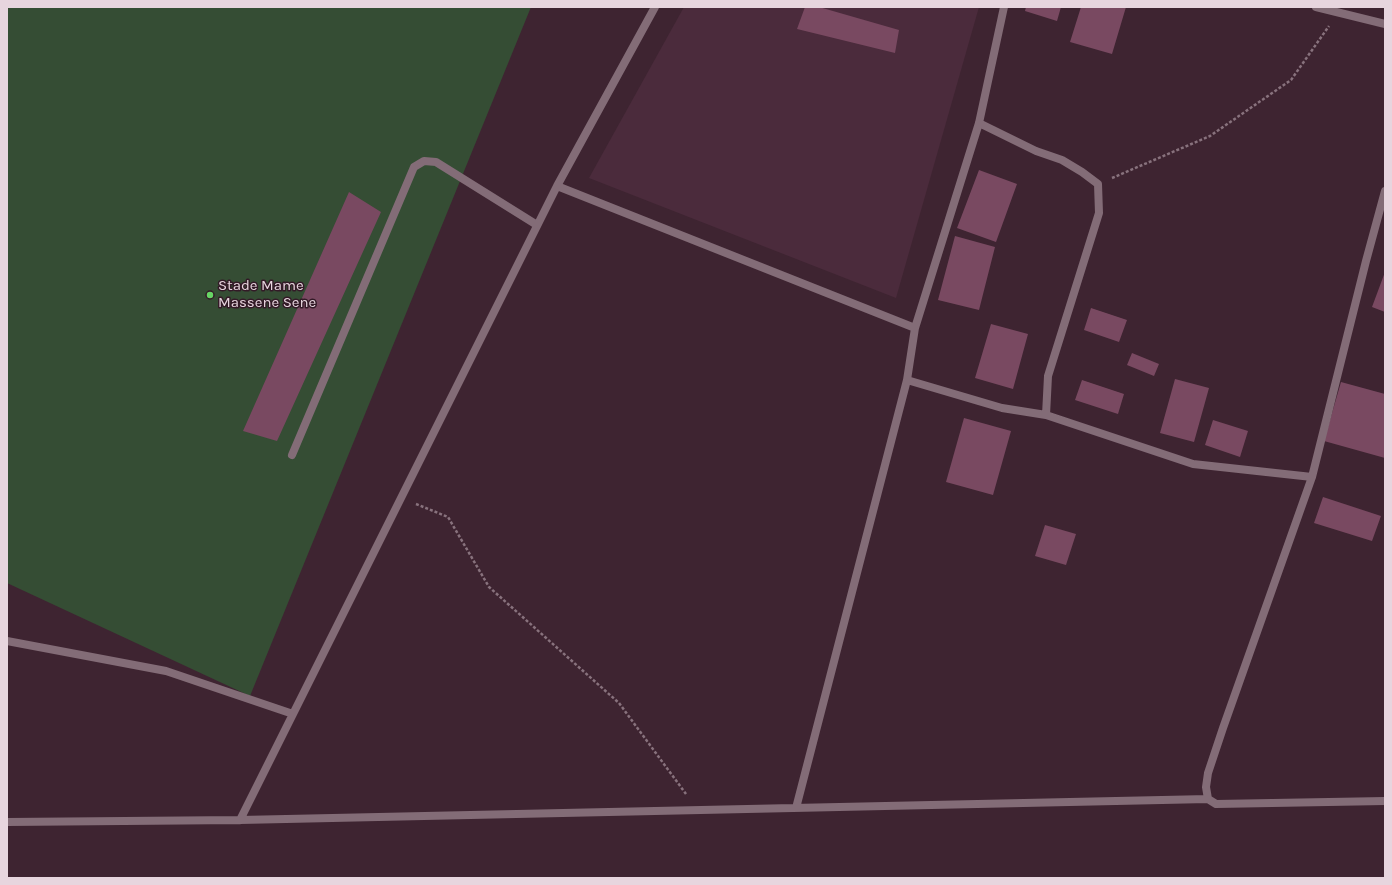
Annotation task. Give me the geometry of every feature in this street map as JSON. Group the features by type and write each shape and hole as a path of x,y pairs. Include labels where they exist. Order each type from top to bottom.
{"street":[{"path":"240,820 557,186 655,7"},
{"path":"796,808 907,380 914,328 978,123 1004,7"},
{"path":"1316,7 1385,24"},
{"path":"978,123 1036,151 1062,160 1098,184 1099,212 1048,376 1046,415"},
{"path":"292,455 414,167 424,161 436,162 538,225"},
{"path":"557,186 914,328"},
{"path":"1208,799 1206,787 1210,767 1312,476 1385,191"},
{"path":"907,380 1002,408 1046,415 1193,464 1312,476"},
{"path":"7,641 166,671 293,714"},
{"path":"7,822 240,820 1208,799 1216,804 1385,801"}],"path":[{"path":"1098,184 1210,136 1291,80 1338,13"},
{"path":"401,498 448,517 489,587 619,703 698,810"}],"shaded area":[{"path":"684,7 979,7 896,298 589,178"}],"green space":[{"name":"Stade Mame Massene Sene","path":"7,7 531,7 250,696 7,583"}],"building":[{"path":"805,7 819,7 899,30 895,53 797,29"},
{"path":"1026,7 1061,7 1057,21 1025,11"},
{"path":"1081,7 1126,7 1112,54 1070,42"},
{"path":"979,170 1017,184 996,242 957,228"},
{"path":"349,192 381,212 277,441 243,431"},
{"path":"955,236 995,247 979,310 938,300"},
{"path":"1385,272 1385,312 1372,307"},
{"path":"1091,308 1127,320 1119,342 1084,330"},
{"path":"991,324 1028,334 1013,389 975,378"},
{"path":"1132,353 1159,364 1154,376 1127,365"},
{"path":"1175,379 1209,388 1194,442 1160,433"},
{"path":"1082,380 1124,394 1118,414 1075,400"},
{"path":"1341,382 1385,394 1385,458 1324,441"},
{"path":"964,418 1011,431 993,495 946,482"},
{"path":"1213,420 1248,431 1240,457 1205,445"},
{"path":"1323,497 1381,516 1372,541 1314,523"},
{"path":"1045,525 1076,534 1066,565 1035,556"}],"place":[{"name":"Stade Mame Massene Sene","path":"210,295"}]}
